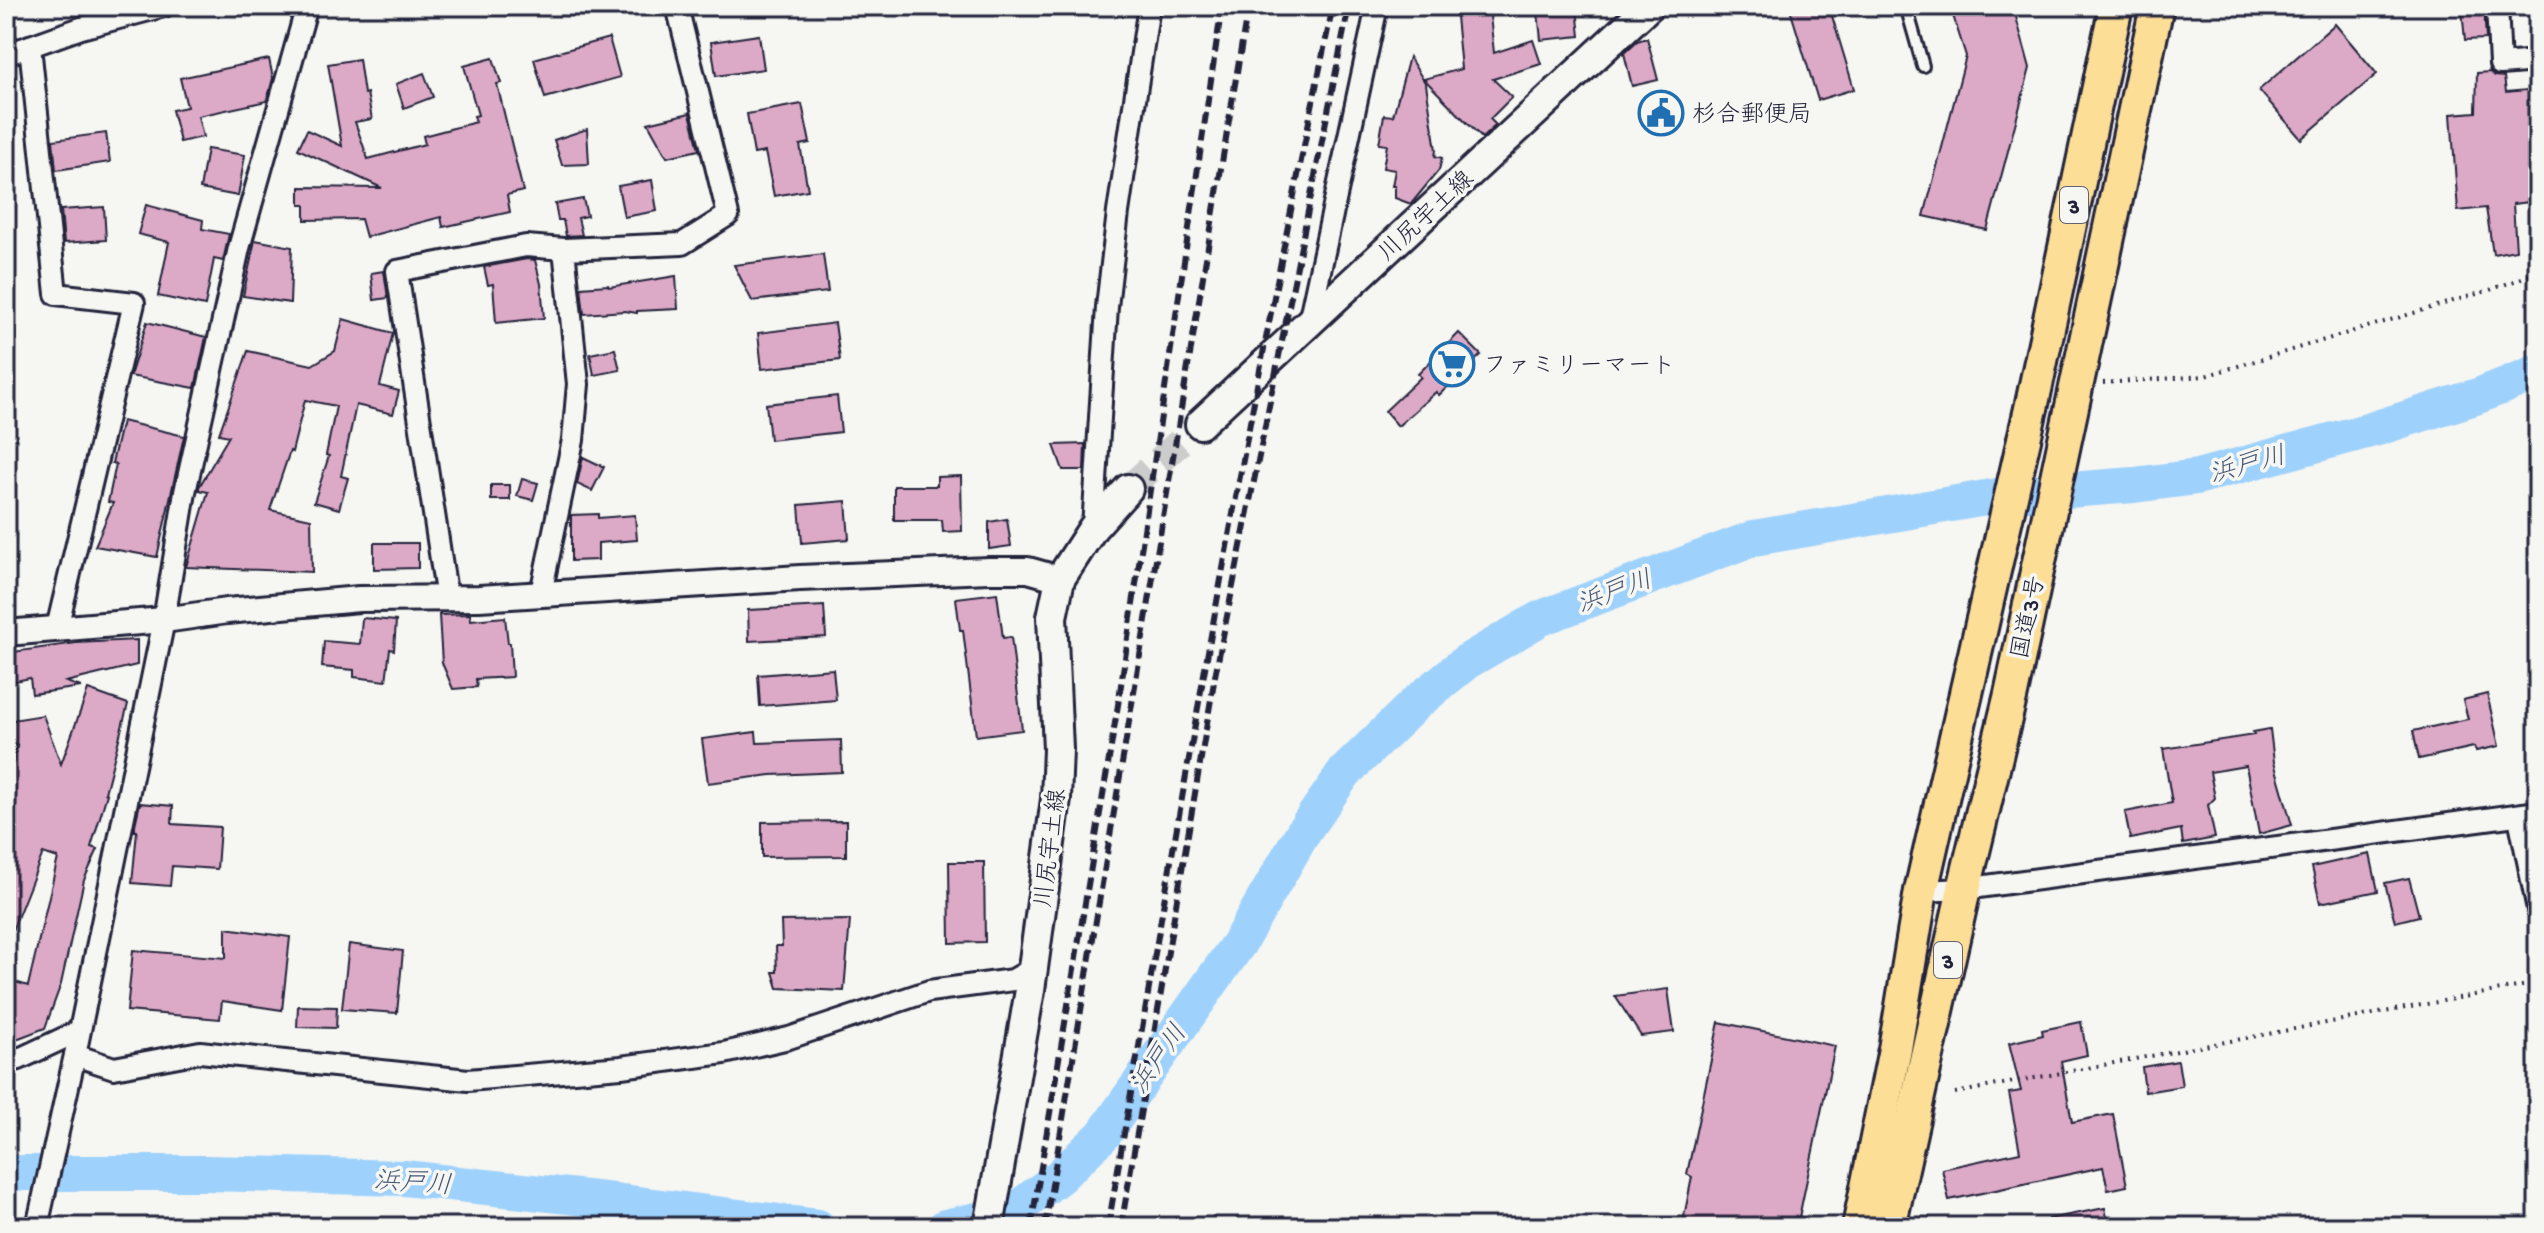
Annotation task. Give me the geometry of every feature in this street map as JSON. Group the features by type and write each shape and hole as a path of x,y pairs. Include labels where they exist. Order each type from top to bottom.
{"highway":[{"name":"国道3号","path":"1859,1227 1895,1049 1921,891 2032,404 2116,6"},
{"name":"国道3号","path":"1889,1227 2011,694 2157,6"}],"main road":[{"name":"川尻宇土線","path":"1200,424 1649,6"},
{"name":"川尻宇土線","path":"989,1227 1048,874 1056,799 1058,749 1052,617 1060,579 1093,528 1128,489"}],"street":[{"path":"6,42 8,54 81,28 164,6"},
{"path":"37,1227 164,620 185,492 239,248 307,6"},
{"path":"447,599 397,271 526,246 564,249 682,244 728,215 677,6"},
{"path":"1093,528 1107,307 1149,6"},
{"path":"1309,322 1377,6"},
{"path":"2497,6 2500,64 2538,61"},
{"path":"30,46 56,294 134,303 57,628"},
{"path":"541,593 573,440 578,384 564,249"},
{"path":"6,633 359,599 447,599 989,570 1028,570 1060,579"},
{"path":"1921,891 1964,889 2529,814 2538,910"},
{"path":"75,1055 114,1068 200,1052 468,1080 621,1067 724,1053 789,1038 929,991 1031,980"},
{"path":"6,1062 79,1031"}],"lane":[{"path":"1906,6 1923,66"}],"path":[{"path":"2075,393 2205,376 2490,290 2538,272"},
{"path":"1955,1093 2538,983"}],"building":[{"path":"1455,6 1489,6 1494,53 1533,40 1541,64 1493,79 1512,97 1490,119 1496,125 1482,138 1424,79 1461,69"},
{"path":"1789,6 1829,6 1854,89 1818,100"},
{"path":"1950,6 2013,6 2030,68 1987,230 1924,216 1966,56"},
{"path":"1577,8 1580,36 1541,40 1538,12"},
{"path":"2484,8 2486,39 2465,40 2462,10"},
{"path":"2335,24 2377,74 2301,139 2259,90"},
{"path":"759,35 764,69 716,76 711,42"},
{"path":"609,38 620,77 545,98 534,59"},
{"path":"1647,38 1658,80 1632,86 1624,53 1637,41"},
{"path":"1409,57 1426,84 1435,156 1442,158 1439,170 1411,204 1395,198 1395,186 1392,186 1395,170 1383,168 1387,145 1379,144 1384,115 1393,116"},
{"path":"493,58 523,191 507,195 510,212 443,227 441,217 366,237 361,219 305,220 305,205 300,205 300,187 382,188 298,149 307,130 342,146 328,64 359,59 364,94 367,93 372,119 355,122 368,159 425,144 423,136 476,122 474,116 478,115 464,66"},
{"path":"269,59 273,78 267,101 198,116 203,137 180,142 172,110 187,107 180,78"},
{"path":"2490,72 2504,77 2506,92 2538,89 2535,168 2538,168 2538,201 2513,204 2516,250 2493,254 2486,208 2458,211 2451,114 2476,112 2477,73"},
{"path":"424,73 433,97 404,108 396,84"},
{"path":"802,104 810,143 800,145 808,190 774,196 765,152 754,154 747,114"},
{"path":"690,113 699,150 667,157 648,123"},
{"path":"587,129 589,164 562,165 554,140"},
{"path":"106,133 110,162 56,170 53,140"},
{"path":"207,149 245,155 238,196 200,189"},
{"path":"652,180 657,211 624,217 618,186"},
{"path":"583,199 587,216 578,218 582,235 566,236 555,204"},
{"path":"146,205 203,220 202,229 229,234 223,261 214,259 205,306 158,296 169,242 138,234"},
{"path":"104,207 106,240 64,243 61,210"},
{"path":"255,240 292,247 290,303 243,296"},
{"path":"823,254 828,292 752,301 734,265"},
{"path":"535,260 544,318 496,323 493,284 488,285 484,267"},
{"path":"384,271 388,298 374,300 371,273"},
{"path":"676,276 678,309 584,314 581,287 609,287"},
{"path":"343,319 393,333 380,386 399,391 393,414 356,405 341,476 348,478 339,509 314,502 329,456 326,455 336,406 305,400 292,452 270,510 311,519 312,572 186,567 208,492 199,490 199,487 229,436 219,434 248,351 312,365 335,351"},
{"path":"147,322 206,337 195,388 130,376"},
{"path":"835,323 840,360 762,369 758,333"},
{"path":"1459,333 1481,355 1439,395 1436,392 1398,426 1385,411 1421,377 1418,374"},
{"path":"615,349 620,370 594,375 590,354"},
{"path":"837,396 841,432 770,440 766,404"},
{"path":"122,421 184,436 157,557 95,546 113,503 108,502 116,464 112,463"},
{"path":"1085,444 1084,470 1063,470 1054,445"},
{"path":"583,457 604,467 592,491 577,484"},
{"path":"961,476 962,531 943,532 942,520 894,520 894,486 937,486 937,477"},
{"path":"522,479 538,483 533,500 517,496"},
{"path":"491,485 510,485 510,500 491,500"},
{"path":"846,501 849,539 802,543 799,505"},
{"path":"598,514 598,518 635,515 637,540 598,543 598,560 571,561 571,515"},
{"path":"1007,519 1011,546 989,549 989,522"},
{"path":"374,543 418,543 418,568 374,569"},
{"path":"997,593 1003,638 1011,637 1022,730 976,736 956,598"},
{"path":"824,606 826,637 749,641 748,610"},
{"path":"470,614 471,620 505,617 512,677 476,679 477,687 453,689 442,663 439,615"},
{"path":"362,618 396,621 394,650 390,649 386,681 354,677 354,670 322,667 324,641 360,644"},
{"path":"137,640 137,665 66,682 81,687 32,694 30,678 6,683 6,653 76,643"},
{"path":"833,669 836,700 760,706 758,675"},
{"path":"88,690 128,704 91,847 98,849 84,880 61,984 45,1028 6,1043 6,979 28,986 58,858 43,853 6,946 6,797 17,745 6,744 6,721 43,715 61,764"},
{"path":"2487,694 2499,746 2476,751 2474,747 2419,759 2413,731 2468,719 2463,700"},
{"path":"2270,729 2274,762 2292,825 2259,834 2246,766 2210,772 2215,798 2208,805 2215,838 2183,844 2181,829 2130,839 2125,812 2172,803 2163,749 2254,735 2253,732"},
{"path":"756,732 757,743 841,740 842,772 771,775 708,783 702,739"},
{"path":"140,803 173,806 172,824 220,827 217,869 172,866 170,886 132,883 135,825"},
{"path":"846,821 846,856 762,857 762,822"},
{"path":"2370,854 2378,891 2320,903 2312,867"},
{"path":"949,862 984,862 985,942 950,943"},
{"path":"2409,878 2419,916 2395,922 2385,883"},
{"path":"850,920 844,991 778,988 773,972 777,972 776,946 782,946 781,921"},
{"path":"226,928 290,937 282,1010 222,1001 220,1019 127,1011 133,950 226,958"},
{"path":"349,944 403,951 397,1013 342,1009"},
{"path":"1668,989 1674,1032 1641,1036 1615,996"},
{"path":"298,1006 337,1007 336,1028 297,1027"},
{"path":"1719,1022 1835,1046 1797,1227 1682,1227 1692,1177 1687,1174"},
{"path":"2081,1022 2087,1055 2061,1061 2072,1122 2113,1114 2127,1186 2108,1190 2103,1167 1949,1200 1942,1169 2020,1152 2009,1093 2021,1091 2009,1043 2043,1035 2042,1030"},
{"path":"2178,1061 2182,1086 2145,1092 2142,1067"},
{"path":"2105,1208 2109,1227 2049,1227 2048,1219"}],"waterway":[{"name":"浜戸川","path":"945,1227 1013,1212 1059,1177 1103,1135 1239,943 1305,829 1345,772 1416,703 1466,662 1541,618 1754,538 2003,495 2197,477 2374,429 2478,396 2538,372"},
{"name":"浜戸川","path":"6,1173 207,1173 404,1178 818,1227"}],"tunnel":[{"path":"1128,489 1200,424"}],"railway":[{"path":"1031,1227 1118,705 1222,6"},
{"path":"1045,1227 1248,6"},
{"path":"1108,1227 1242,463 1333,6"},
{"path":"1121,1227 1215,676 1349,6"}],"place":[{"name":"杉合郵便局","path":"1661,113"},
{"name":"ファミリーマート","path":"1452,364"}]}
